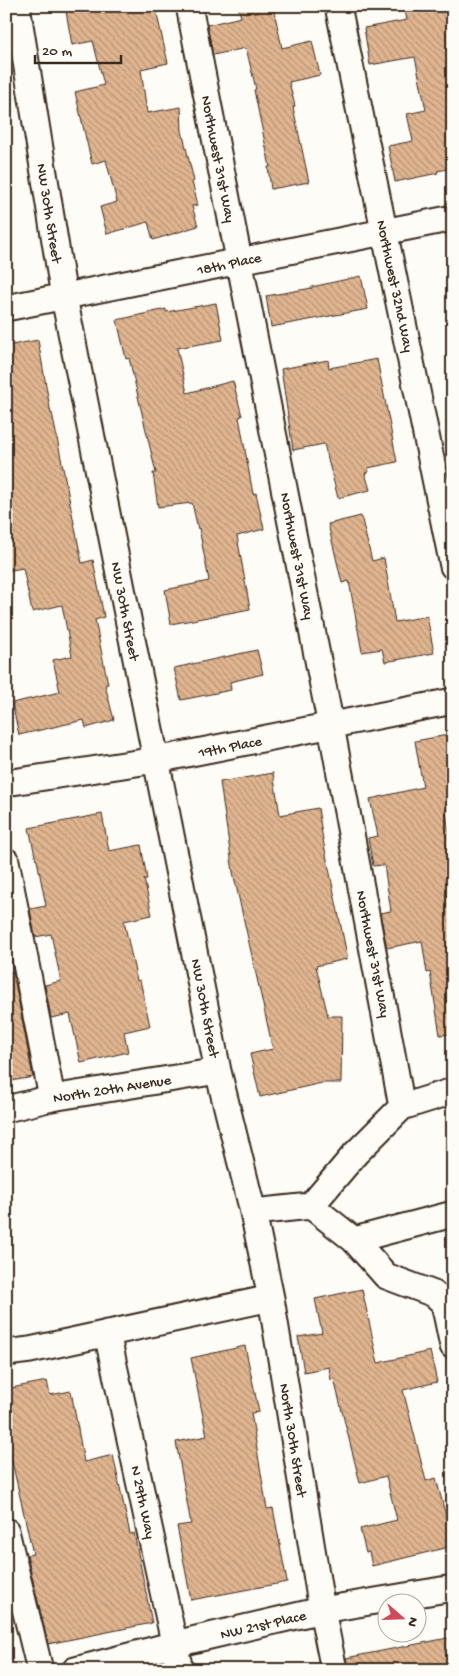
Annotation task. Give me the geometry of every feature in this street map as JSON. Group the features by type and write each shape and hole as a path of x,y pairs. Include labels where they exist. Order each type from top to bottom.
{"street":[{"name":"NW 30th Street","path":"17,6 64,297 218,1071 253,1212"},
{"name":"Northwest 31st Way","path":"189,6 332,726 402,1107"},
{"name":"Northwest 32nd Way","path":"338,6 453,566"},
{"name":"18th Place","path":"6,308 453,218"},
{"name":"19th Place","path":"6,783 156,760 453,701"},
{"path":"6,860 52,1098"},
{"name":"North 20th Avenue","path":"6,1109 52,1098 218,1071"},
{"path":"253,1212 311,1206 356,1153 402,1107 453,1091"},
{"path":"311,1206 354,1240 386,1276 434,1294 444,1303 453,1346"},
{"name":"North 30th Street","path":"253,1212 271,1298 322,1610 334,1670"},
{"path":"354,1240 453,1214"},
{"path":"6,1353 30,1350 271,1298"},
{"name":"N 29th Way","path":"107,1334 180,1670"},
{"path":"6,1531 40,1670"},
{"name":"NW 21st Place","path":"75,1670 175,1644 322,1610 453,1588"}],"building":[{"path":"65,6 155,6 168,63 141,69 147,113 181,107 182,131 198,205 192,206 198,226 153,240 148,222 107,234 100,207 117,202 106,160 92,164 75,92 104,85 93,41 72,45"},
{"path":"238,6 273,6 282,48 312,41 320,75 289,82 309,182 271,189 268,167 270,167 254,90 256,89 246,48 213,55 207,25 241,17"},
{"path":"404,6 453,6 453,168 395,182 388,146 413,141 407,114 426,110 415,57 370,65 364,28 407,20"},
{"path":"361,276 368,309 271,327 266,296 312,288"},
{"path":"216,303 223,340 177,348 187,393 233,381 242,416 239,417 253,494 256,493 264,529 237,536 250,609 171,624 165,590 209,581 199,528 192,503 158,507 153,473 156,473 129,358 126,359 117,320 166,309 166,312"},
{"path":"38,340 51,414 82,563 93,560 104,617 95,620 108,684 105,685 114,720 86,728 84,720 19,735 12,703 60,692 53,660 72,656 62,605 32,612 23,568 6,571 6,346"},
{"path":"377,359 397,462 368,468 369,472 365,473 370,490 338,498 324,444 293,450 281,369 328,360 329,368"},
{"path":"361,516 372,561 384,558 395,622 427,616 434,653 385,662 382,649 362,652 349,581 342,583 328,524"},
{"path":"257,650 263,674 230,682 231,690 181,700 174,668"},
{"path":"453,734 453,810 446,811 452,854 446,855 453,898 453,1034 440,1035 430,972 427,973 422,941 387,948 380,913 391,911 384,865 373,866 368,838 378,836 370,799 423,787 415,741"},
{"path":"273,773 280,815 318,808 347,959 316,966 328,1016 342,1016 341,1083 322,1083 260,1097 250,1054 273,1049 233,872 220,782"},
{"path":"102,814 109,851 141,845 147,879 144,879 152,915 124,921 137,981 140,980 150,1026 124,1032 128,1052 81,1063 70,1014 51,1018 45,985 61,981 51,934 35,937 30,909 46,906 29,828"},
{"path":"6,972 13,972 33,1077 6,1082"},
{"path":"362,1289 378,1363 430,1351 437,1382 403,1390 426,1481 436,1478 448,1524 453,1523 453,1546 372,1566 369,1552 366,1553 360,1529 397,1520 386,1476 360,1483 334,1379 331,1380 329,1367 304,1372 298,1337 322,1333 315,1299"},
{"path":"245,1346 259,1412 251,1413 267,1509 273,1508 287,1582 191,1600 177,1526 191,1524 176,1442 207,1436 191,1358"},
{"path":"47,1381 50,1395 71,1391 84,1462 113,1455 130,1534 134,1533 152,1623 48,1644 27,1555 33,1554 6,1435 6,1389"},
{"path":"453,1637 453,1670 348,1670 346,1658 426,1644 426,1642"}]}
